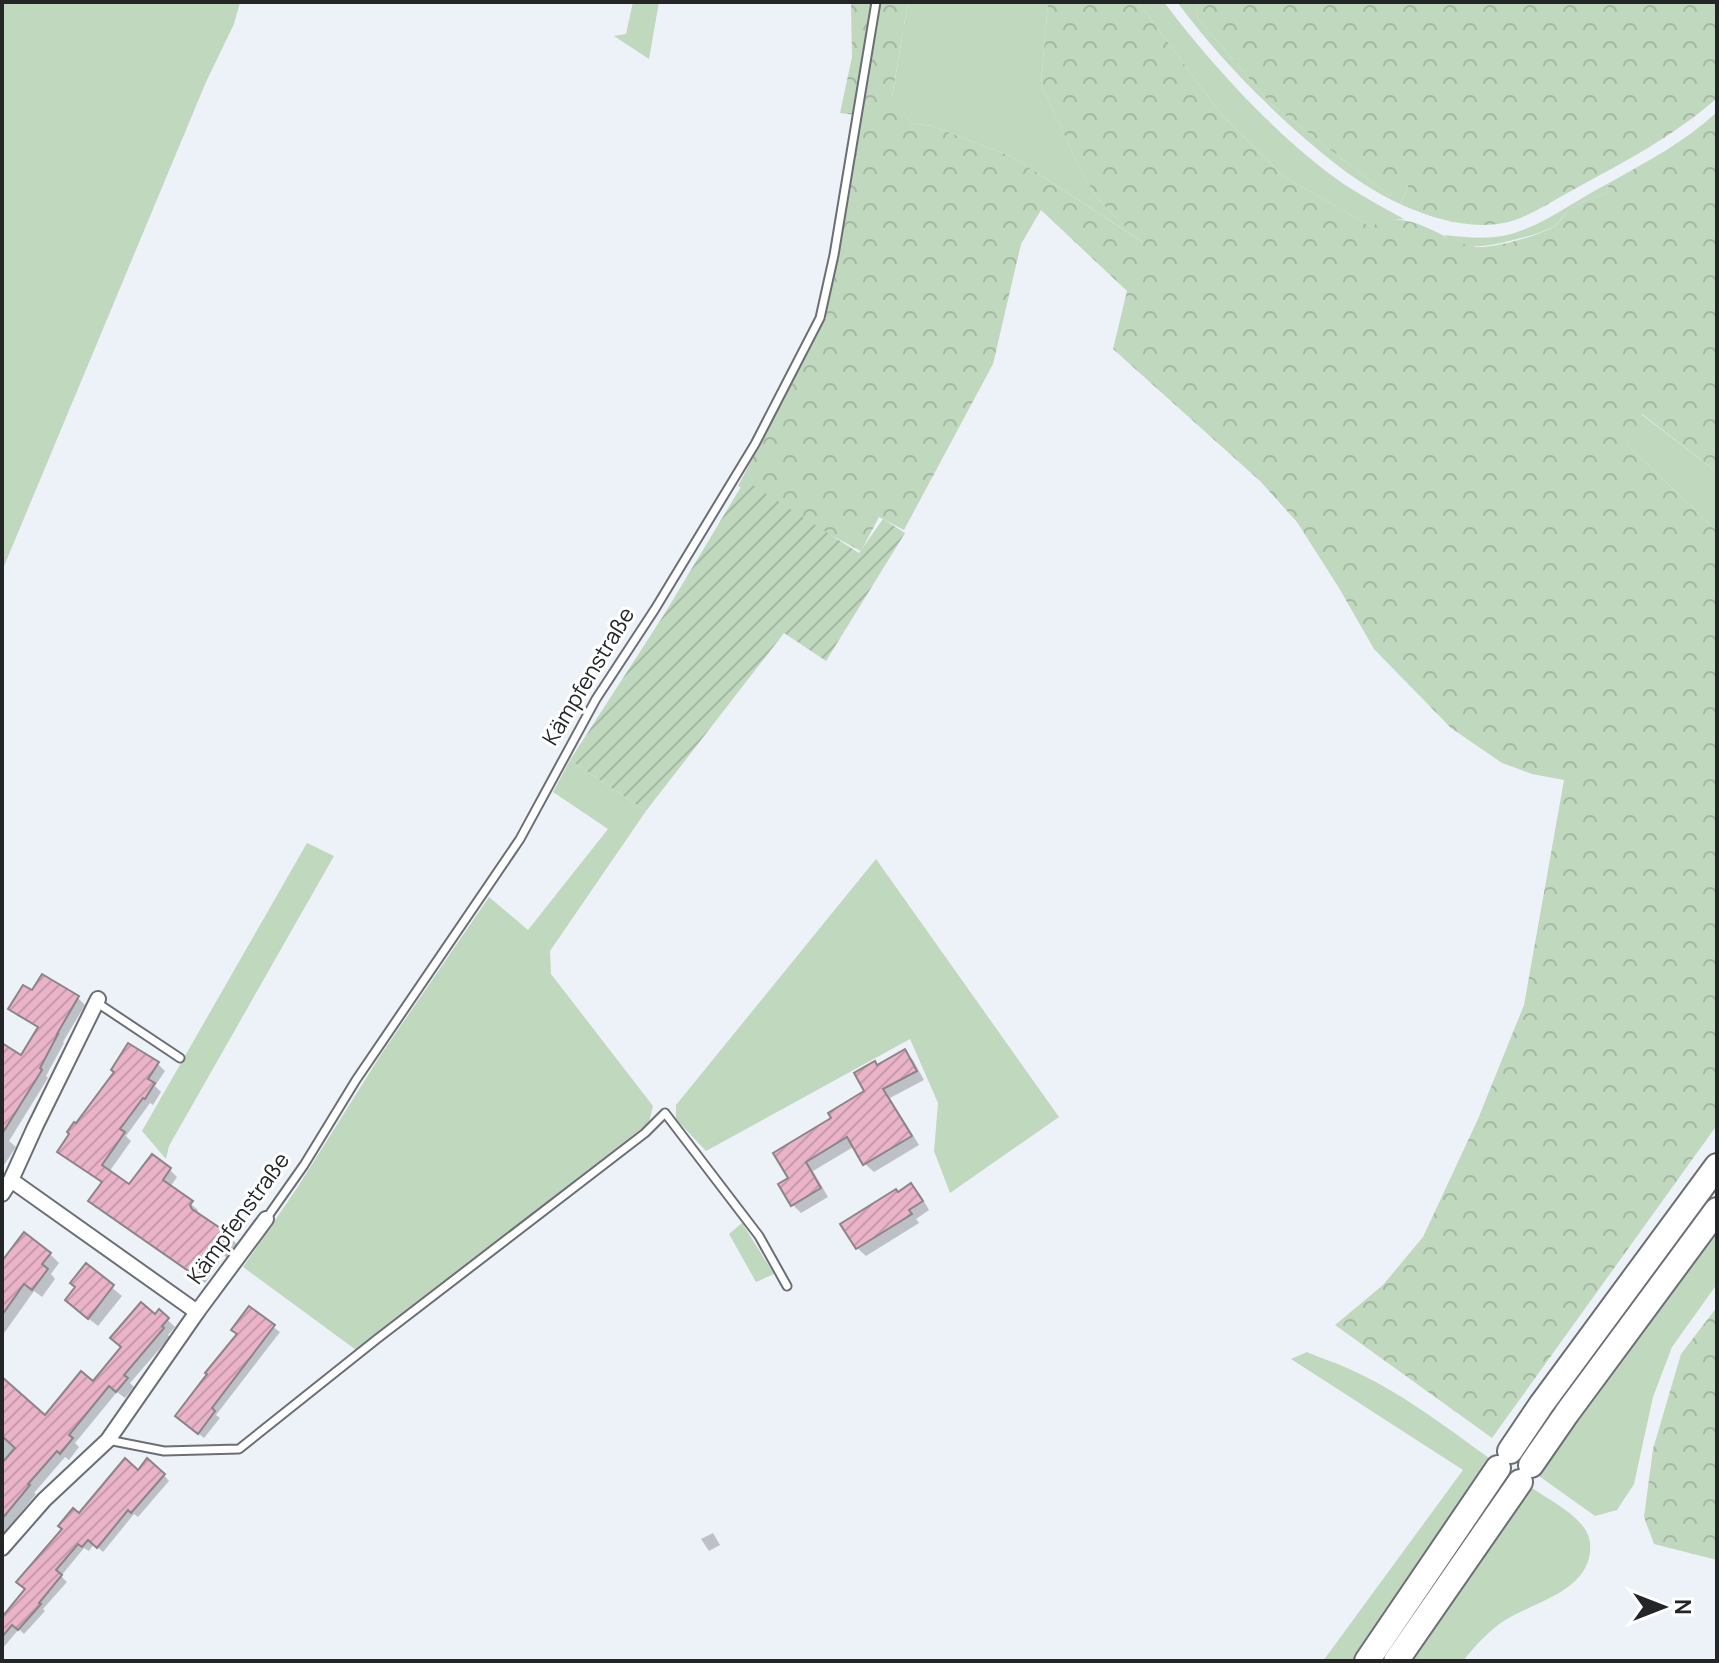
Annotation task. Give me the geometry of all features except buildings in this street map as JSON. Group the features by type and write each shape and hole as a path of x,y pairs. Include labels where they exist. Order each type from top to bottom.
{"highway":[{"path":"1367,1661 1541,1405 1717,1166"},
{"path":"1396,1661 1567,1413 1717,1210"}],"street":[{"path":"2,1194 97,1000"},
{"name":"Kämpfenstraße","path":"11,1180 197,1312"},
{"name":"Kämpfenstraße","path":"2,1548 44,1500 108,1440 266,1219"}],"lane":[{"name":"Kämpfenstraße","path":"266,1219 304,1165 356,1080 520,839 596,699 655,609 755,444 820,318 834,255 876,2"},
{"path":"97,1000 180,1058"},
{"path":"108,1440 164,1451 239,1449 645,1133 665,1113 759,1236 787,1286"}],"green space":[{"path":"2,2 240,2 234,24 206,82 2,571"},
{"path":"633,2 659,2 649,59 614,36 626,34"},
{"path":"851,2 908,2 892,96 911,123 932,126 1013,157 1144,243 1097,198 1080,169 1041,84 1048,2 1138,2 1221,114 1283,176 1373,228 1382,213 1391,220 1415,223 1472,246 1510,242 1555,226 1571,209 1606,194 1609,183 1679,142 1717,112 1717,472 1642,414 1627,445 1717,531 1717,1125 1492,1438 1335,1325 1383,1285 1423,1237 1478,1119 1524,1005 1564,780 1532,774 1502,763 1451,728 1374,649 1297,522 1260,481 1113,349 1127,291 1041,210 1021,244 993,364 904,530 879,517 861,551 738,486 825,320 862,116 840,113 852,57"},
{"path":"908,2 1048,2 1041,84 1080,169 1097,198 1152,248 1013,157 932,126 911,123 892,97"},
{"path":"1138,2 1164,2 1203,51 1271,124 1345,185 1404,219 1391,220 1373,228 1283,176 1221,114"},
{"path":"1177,2 1199,2 1196,16 1270,103 1390,196 1398,181 1408,185 1402,205 1346,172 1295,130 1233,69"},
{"path":"1199,2 1717,2 1717,98 1647,149 1536,211 1498,224 1461,223 1402,205 1408,185 1398,182 1390,196 1270,103 1196,16"},
{"path":"1609,183 1606,194 1574,206 1553,227 1535,234 1479,246 1461,244 1444,235 1476,238 1521,231"},
{"path":"1641,414 1717,472 1717,531 1627,445"},
{"path":"745,480 859,553 883,519 905,533 826,661 784,633 646,811 570,760 665,613"},
{"path":"570,760 646,811 550,951 551,974 653,1106 649,1123 356,1350 243,1267 380,1056 489,897 528,930 608,829 553,792"},
{"path":"307,843 334,856 169,1146 166,1159 142,1131"},
{"path":"876,859 1059,1117 950,1193 934,1151 938,1103 910,1039 706,1151 676,1119 676,1105"},
{"path":"742,1223 774,1274 756,1282 729,1234"},
{"path":"1717,1227 1717,1284 1672,1347 1653,1397 1634,1484 1617,1510 1595,1516 1539,1476"},
{"path":"1717,1307 1717,1560 1654,1544 1644,1517 1653,1449 1681,1354"},
{"path":"1307,1352 1386,1387 1493,1461 1354,1661 1323,1661 1463,1470 1291,1359"},
{"path":"1532,1488 1570,1514 1586,1531 1590,1552 1579,1577 1558,1594 1500,1623 1463,1661 1412,1661"}]}
